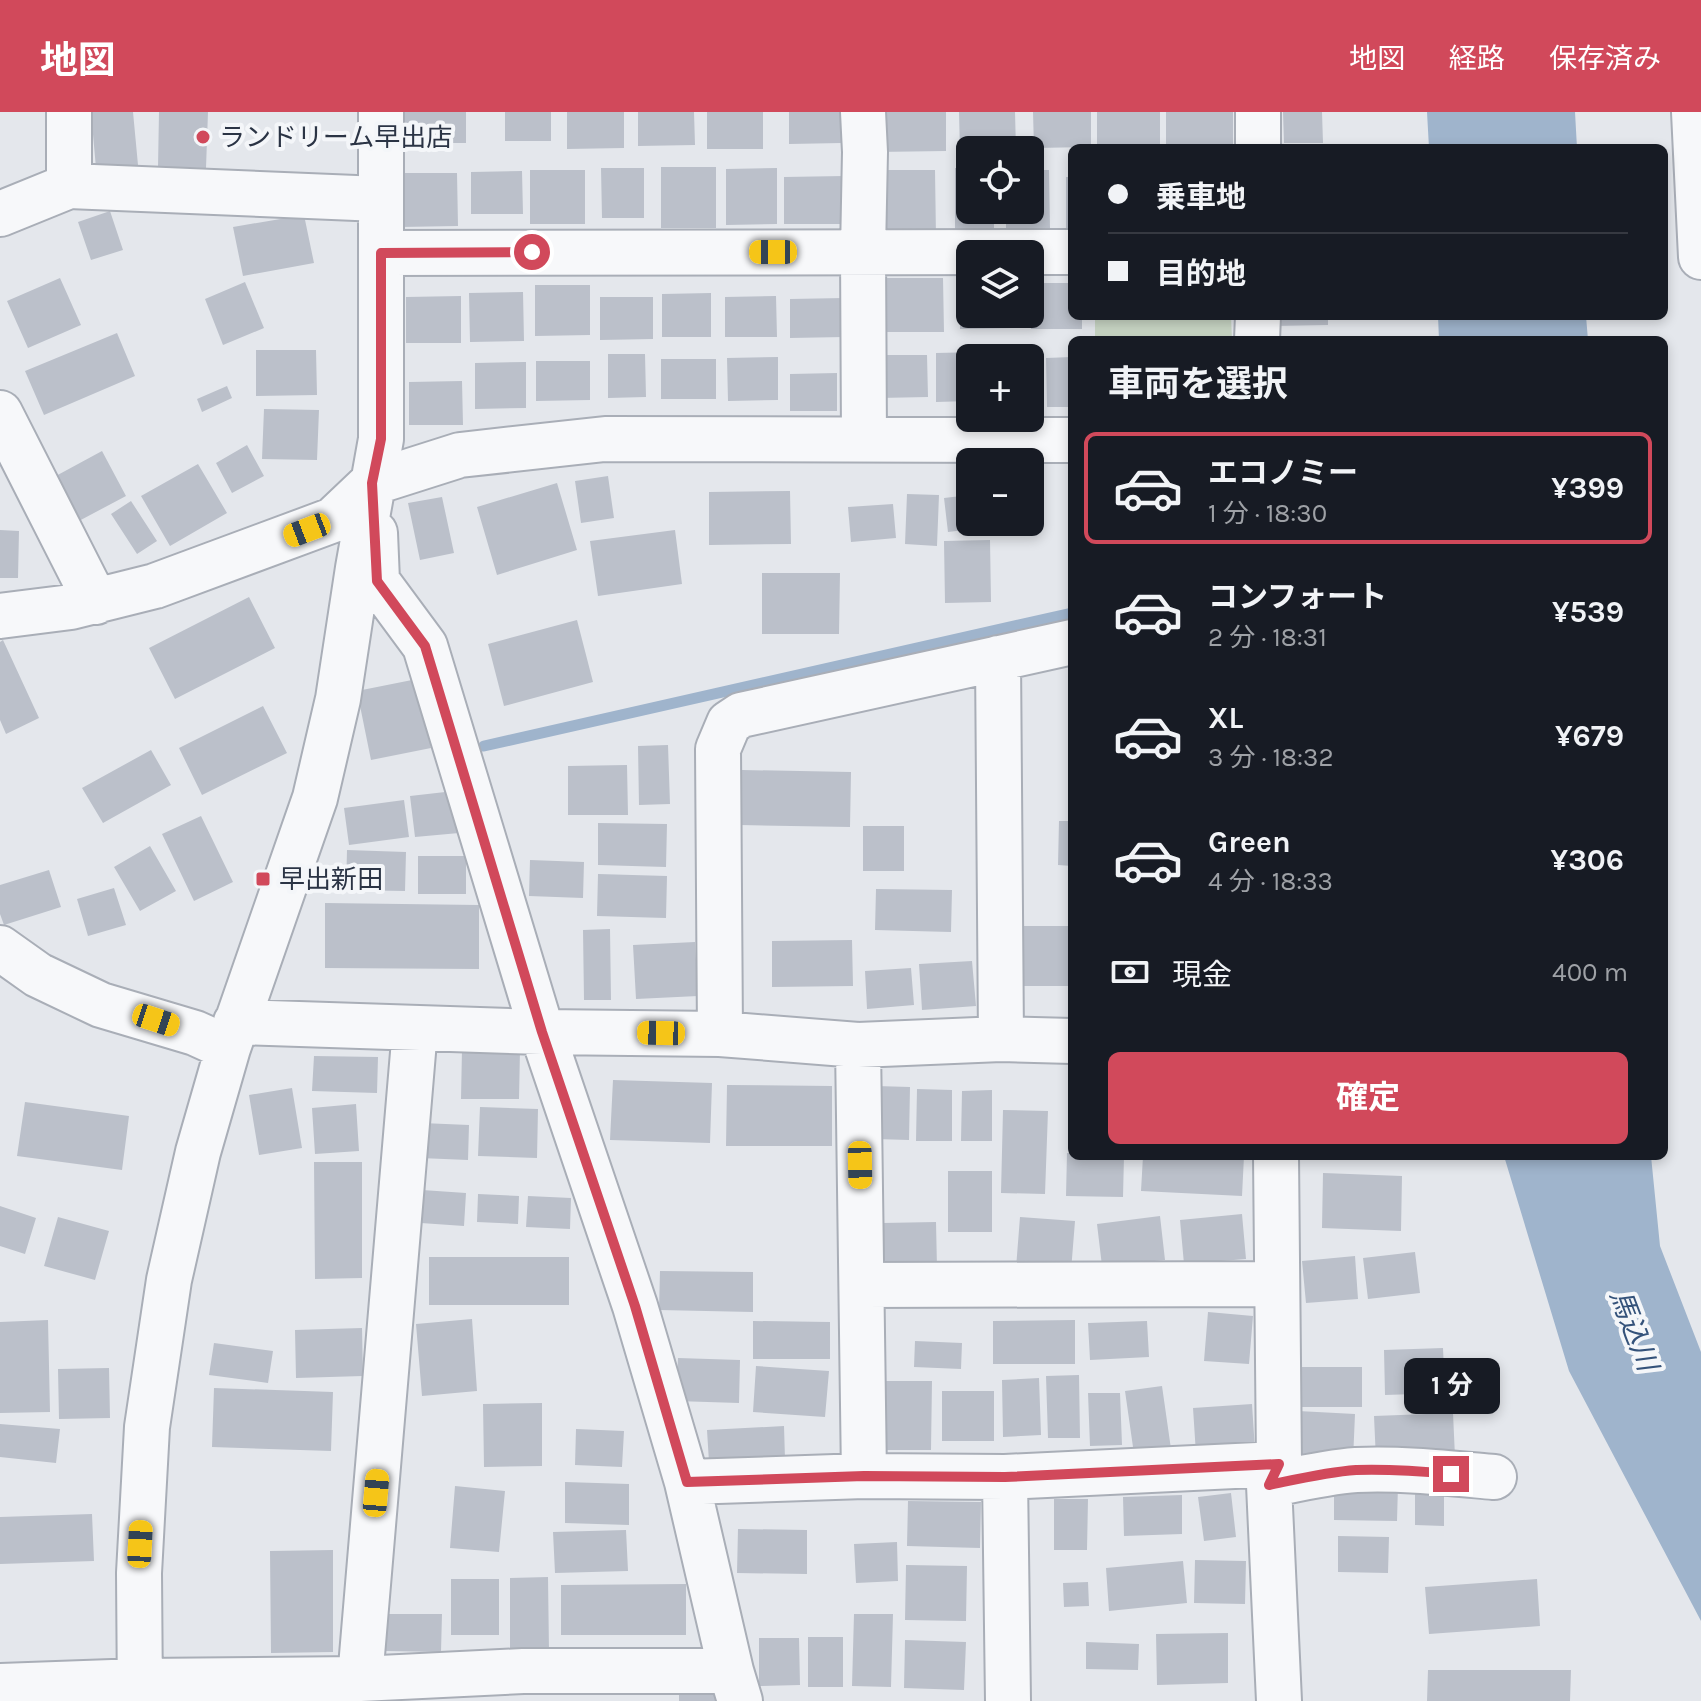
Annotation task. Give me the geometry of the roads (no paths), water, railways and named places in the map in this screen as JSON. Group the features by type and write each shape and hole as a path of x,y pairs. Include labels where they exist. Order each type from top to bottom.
{"street":[{"path":"69,112 69,186"},
{"path":"140,1691 139,1573 147,1427 169,1280 198,1152 232,1035 315,798 338,699 381,439 381,112"},
{"path":"863,112 864,439"},
{"path":"1258,112 1258,144"},
{"path":"1694,112 1701,257"},
{"path":"0,214 69,186 380,199"},
{"path":"381,253 1068,252"},
{"path":"0,413 96,602"},
{"path":"0,616 96,602 167,582 333,520 372,483 460,455 605,439 1068,440"},
{"path":"0,1686 140,1691 360,1679 524,1686 735,1686 687,1482 635,1306 542,1032 425,646 377,581 372,483"},
{"path":"720,1034 718,749 729,723 741,715 1068,643"},
{"path":"998,658 1001,1039"},
{"path":"0,948 38,975 101,1005 195,1033 232,1035 415,1029 720,1034 858,1045 1001,1039 1068,1041"},
{"path":"360,1679 415,1029"},
{"path":"858,1045 864,1476"},
{"path":"1276,1160 1274,1475 1279,1701"},
{"path":"862,1285 1277,1284"},
{"path":"687,1482 864,1476 1274,1475 1355,1470 1408,1470 1494,1477"},
{"path":"1005,1477 1008,1701"}],"water":[{"path":"1427,112 1575,112 1577,144 1429,144"},
{"path":"1438,320 1586,320 1588,336 1439,336"},
{"name":"馬込川","path":"1505,1160 1651,1160 1660,1246 1701,1352 1701,1621 1569,1371"}],"waterway":[{"path":"484,746 1068,614"}],"place":[{"name":"ランドリーム早出店","path":"203,137"},
{"name":"早出新田","path":"263,879"}]}
